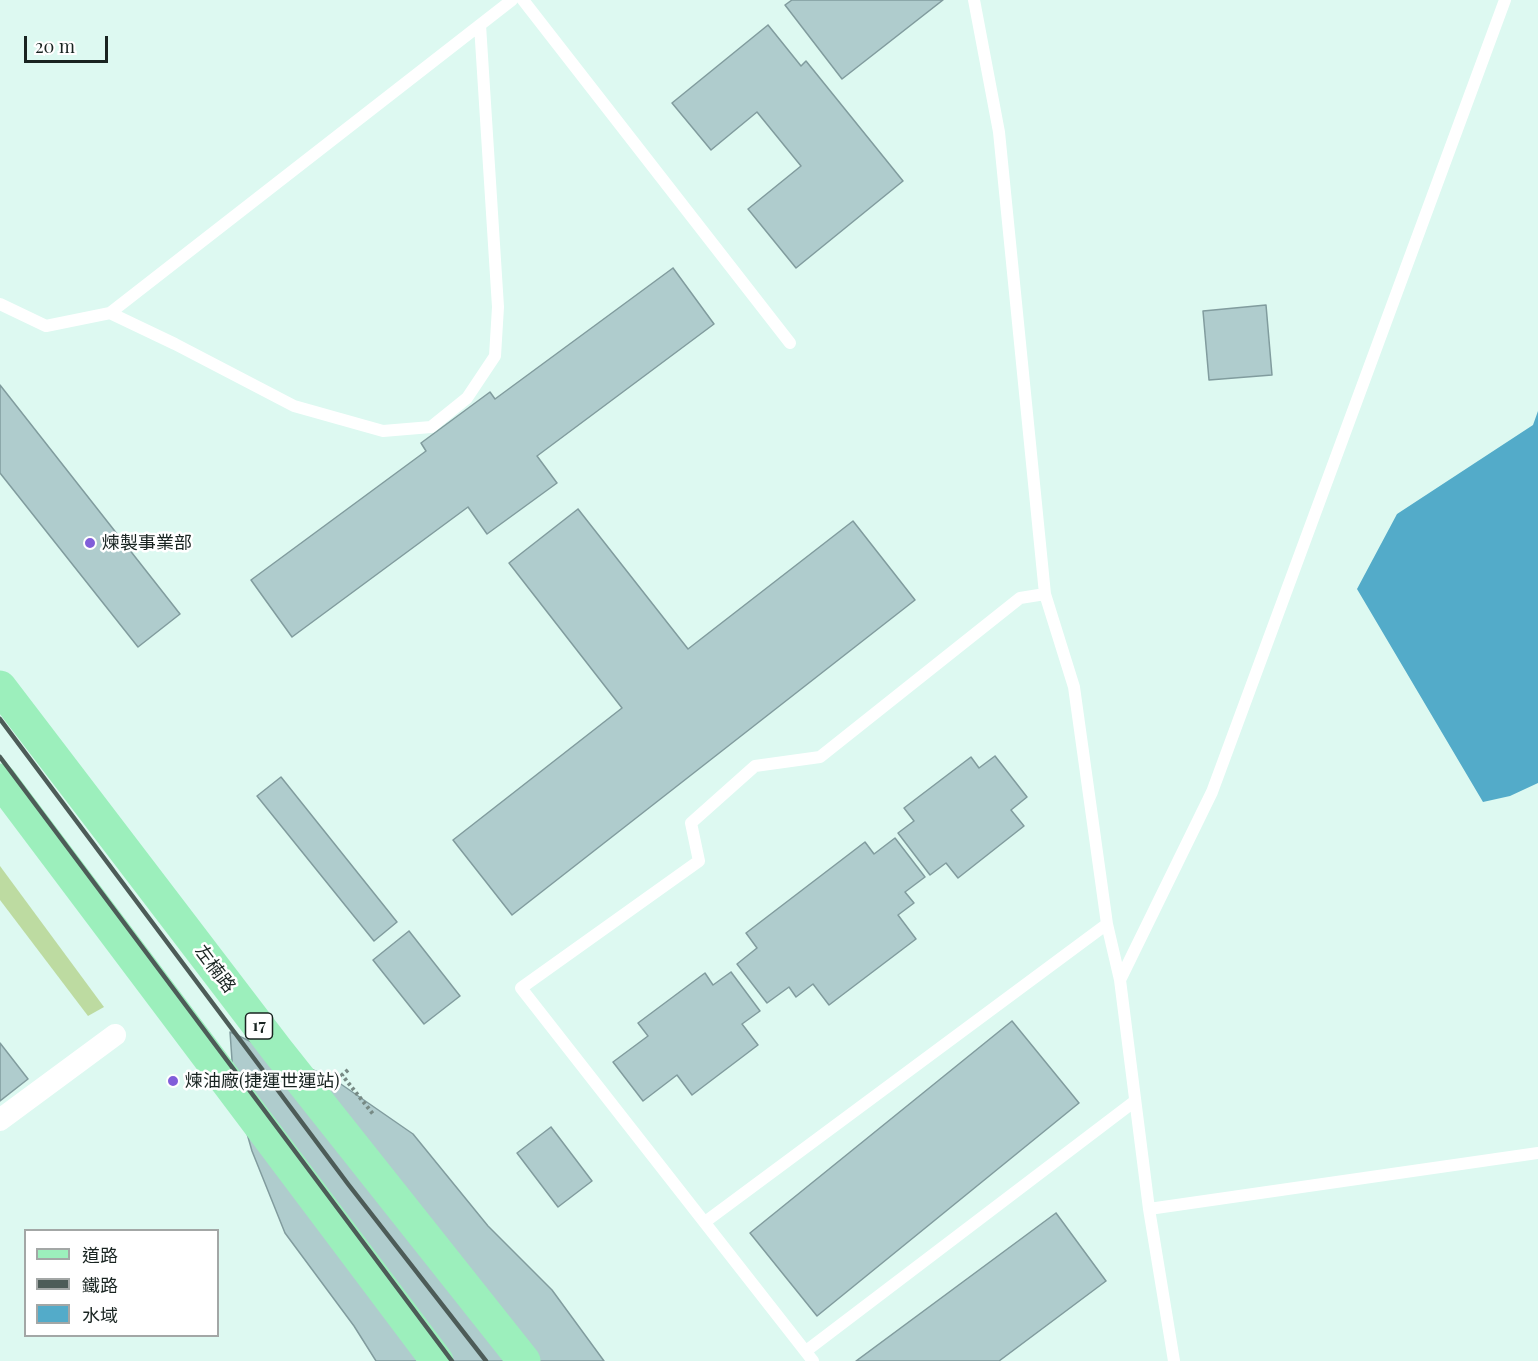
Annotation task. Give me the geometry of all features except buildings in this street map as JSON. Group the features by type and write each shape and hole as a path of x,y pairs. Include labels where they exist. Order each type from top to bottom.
{"main road":[{"name":"左楠路","path":"0,687 277,1050 524,1361"},
{"path":"0,780 436,1361"}],"street":[{"path":"0,1120 115,1035"}],"lane":[{"path":"0,304 46,326 110,313 512,0"},
{"path":"523,0 790,343"},
{"path":"974,0 999,132 1046,594 1074,687 1107,924 1120,981 1149,1209 1174,1361"},
{"path":"1120,981 1212,792 1505,0"},
{"path":"110,313 294,406 383,431 431,427 468,398 495,356 498,307 480,25"},
{"path":"1046,594 1020,598 820,757 755,766 691,823 699,861 521,988 809,1356 1135,1101"},
{"path":"705,1222 1107,924"},
{"path":"1149,1209 1538,1153"}],"path":[{"path":"348,1070 342,1075 373,1114"}],"green space":[{"path":"0,866 104,1007 88,1016 0,900"}],"water":[{"path":"1538,411 1538,783 1510,796 1483,802 1357,589 1397,514 1533,425"}],"railway":[{"path":"0,719 348,1184 486,1361"},
{"path":"0,757 452,1361"}],"place":[{"name":"煉製事業部","path":"90,543"},
{"name":"煉油廠(捷運世運站)","path":"173,1081"}]}
